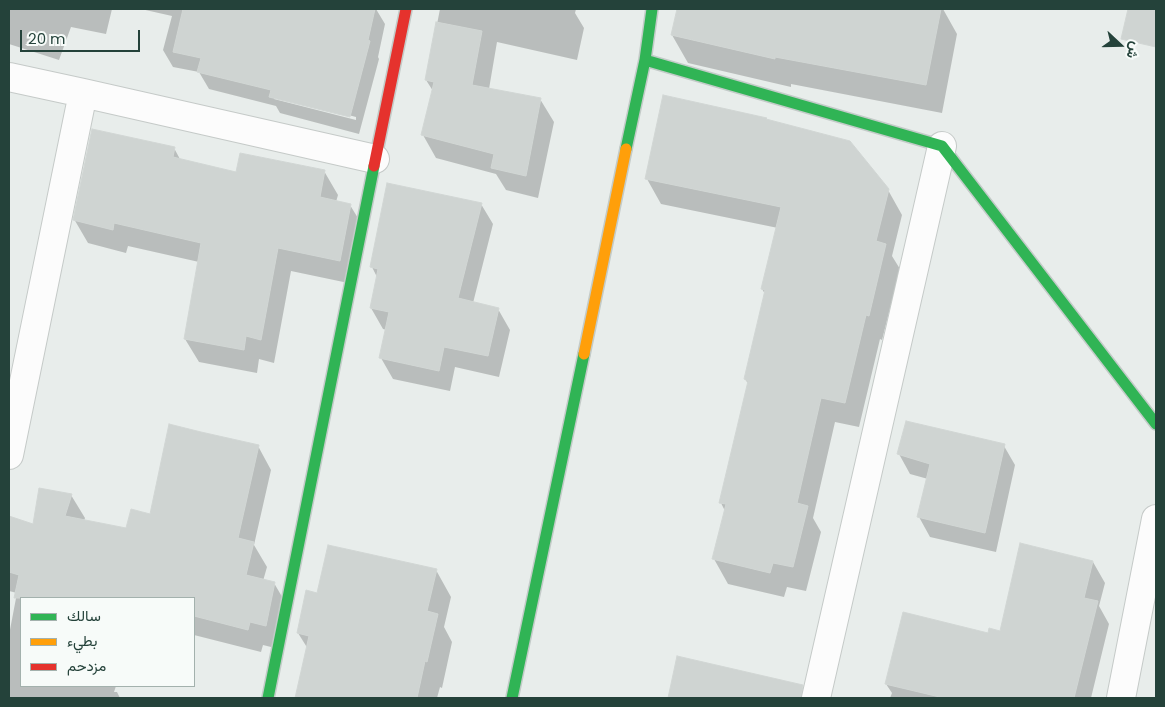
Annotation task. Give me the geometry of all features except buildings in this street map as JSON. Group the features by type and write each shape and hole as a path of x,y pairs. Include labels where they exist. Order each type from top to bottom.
{"street":[{"path":"268,698 406,9"},
{"path":"512,698 645,60 652,9"},
{"path":"645,60 942,146 1156,424"},
{"path":"9,77 375,159"},
{"path":"9,456 83,93"},
{"path":"816,698 942,146"},
{"path":"1121,698 1156,519"}],"traffic: fast":[{"path":"626,149 645,60 652,9"},
{"path":"645,60 942,146 1156,424"},
{"path":"268,698 374,166"},
{"path":"512,698 584,354"}],"traffic: slow":[{"path":"584,354 626,149"}],"traffic: jam":[{"path":"374,166 406,9"}]}
